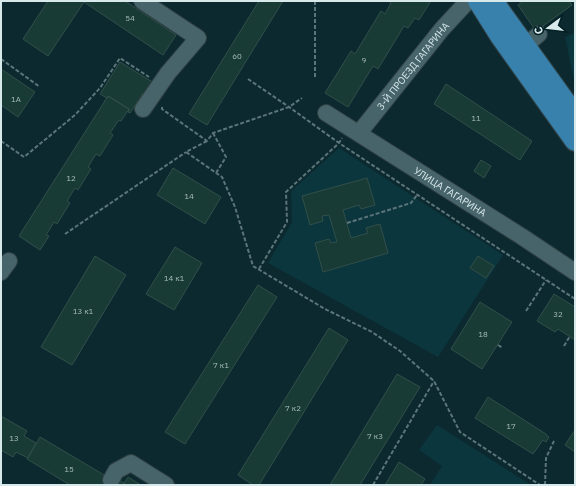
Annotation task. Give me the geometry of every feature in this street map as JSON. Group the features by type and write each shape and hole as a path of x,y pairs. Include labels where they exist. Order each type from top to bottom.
{"main road":[{"path":"478,1 500,36 575,141"},
{"path":"493,1 532,40 575,115"}],"street":[{"path":"142,1 198,38 143,109"},
{"name":"3-Й ПРОЕЗД ГАГАРИНА","path":"359,133 442,29 468,1"},
{"name":"УЛИЦА ГАГАРИНА","path":"326,113 521,236 575,272"},
{"path":"111,480 116,471 131,463 166,485"}],"path":[{"path":"315,1 315,77"},
{"path":"1,141 24,157 75,115 100,88 120,58 161,84 162,109 207,141"},
{"path":"1,59 40,87"},
{"path":"248,79 416,195 575,299"},
{"path":"65,234 186,152 207,141 213,133 289,106 302,98"},
{"path":"213,133 226,157 216,173"},
{"path":"186,152 222,177 235,206 253,266 325,309 372,332 400,351 434,381 460,432 540,485"},
{"path":"347,223 411,203 416,195"},
{"path":"526,311 546,280"},
{"path":"564,346 570,336"},
{"path":"498,345 503,348"},
{"path":"373,485 434,381"},
{"path":"545,485 546,458 554,441"}],"shaded area":[{"path":"575,33 575,85 565,37"},
{"path":"339,148 503,255 438,357 268,263 292,222 291,191"},
{"path":"437,425 531,485 430,485 442,466 419,450"}],"building":[{"path":"48,1 125,1 176,35 163,55 84,2 48,56 23,39"},
{"path":"259,1 283,1 207,125 189,114"},
{"path":"388,1 431,1 419,20 415,18 408,28 404,26 378,69 373,66 348,107 325,93 351,51 355,54 381,11 385,14 391,3"},
{"path":"523,1 569,1 572,5 536,31 518,5"},
{"path":"120,62 154,83 146,95 143,93 130,113 128,112 129,109 108,96 107,98 100,94"},
{"path":"1,69 35,92 18,117 1,105"},
{"path":"446,84 532,141 520,160 434,104"},
{"path":"108,96 129,109 110,133 113,135 100,156 96,154 88,167 91,169 78,190 75,188 67,201 70,203 57,224 54,222 46,235 49,236 40,250 19,236"},
{"path":"481,160 491,166 484,178 474,171"},
{"path":"173,168 221,197 205,224 157,195"},
{"path":"367,178 375,205 361,209 359,205 343,210 351,238 368,233 366,228 380,224 388,253 323,272 315,243 329,239 331,243 337,242 329,215 322,216 323,221 310,225 302,196"},
{"path":"175,247 202,263 174,310 146,294"},
{"path":"95,256 126,275 72,365 41,347"},
{"path":"478,256 494,266 486,278 470,268"},
{"path":"258,285 277,297 185,444 165,432"},
{"path":"554,294 575,307 575,340 558,329 555,332 537,321"},
{"path":"480,302 512,322 482,369 451,349"},
{"path":"329,328 348,340 259,485 253,485 238,475"},
{"path":"397,374 420,387 360,485 330,485"},
{"path":"488,397 546,434 549,437 546,442 543,440 533,454 475,418"},
{"path":"1,416 27,431 24,436 36,443 28,458 16,452 13,457 1,450"},
{"path":"575,430 575,452 565,445"},
{"path":"40,437 116,482 117,479 124,483 123,485 70,485 27,459"},
{"path":"399,462 425,479 421,485 385,485"},
{"path":"128,477 141,485 123,485"}]}
